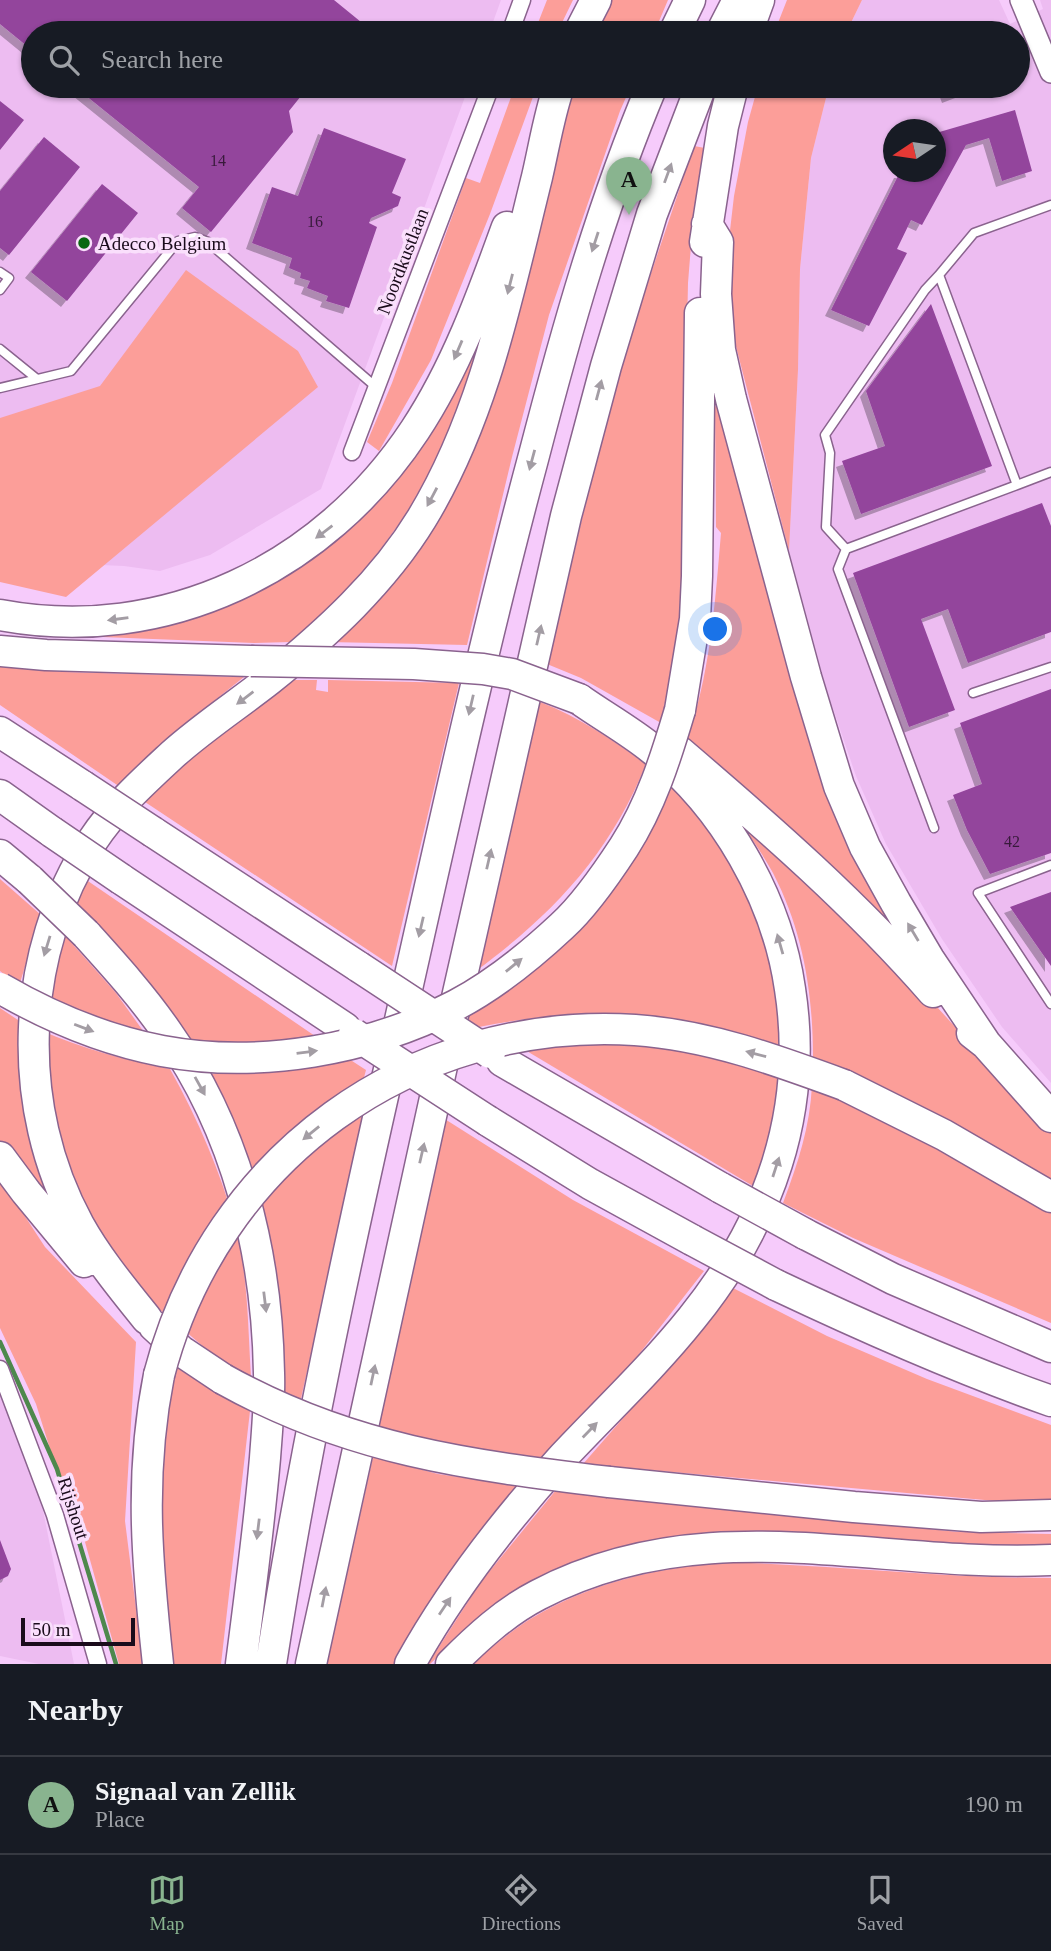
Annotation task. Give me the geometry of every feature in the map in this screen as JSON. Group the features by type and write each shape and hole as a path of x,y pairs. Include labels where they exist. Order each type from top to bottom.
{"highway":[{"path":"585,21 596,0"},
{"path":"680,21 690,0"},
{"path":"727,21 738,0"},
{"path":"751,21 759,0"},
{"path":"0,615 58,622 100,622 195,602 239,586 280,564 334,524 368,492 393,462 416,429 448,373 488,280 537,135 554,98"},
{"path":"146,1319 80,1227 63,1193 44,1132 37,1091 33,1031 41,965 60,905 79,864 113,814 174,753 269,679 359,600 422,518 453,458 493,352 556,98"},
{"path":"271,1664 284,1578 375,1131 512,535 571,313 610,196 647,98"},
{"path":"311,1664 566,516 606,366 652,214 696,98"},
{"path":"0,988 62,1019 114,1039 164,1051 220,1057 317,1051 385,1034 457,1004 499,977 564,925 624,847 647,806 680,710 696,608 700,303 707,224 730,98"},
{"path":"707,224 718,242 716,294 719,336 731,400 817,716 839,786 865,847 929,959 986,1044 1051,1117"},
{"path":"0,640 46,655"},
{"path":"0,651 251,662 426,664 483,669 512,674 620,713 660,738 724,789 839,892 891,945 955,1018 986,1044"},
{"path":"410,1664 428,1631 473,1564 559,1462 684,1328 714,1289 763,1204 779,1157 793,1098 796,1046 788,973 767,905 749,868 714,813 682,776 652,749 579,699"},
{"path":"0,732 502,1061 805,1234 893,1279 1051,1347"},
{"path":"0,795 345,1028 590,1184 776,1285 899,1342 1051,1401"},
{"path":"0,855 86,934 122,974 167,1032 208,1101 245,1195 266,1309 269,1375 261,1504 241,1664"},
{"path":"158,1664 145,1525 152,1409 167,1342 190,1286 205,1259 244,1203 291,1150 332,1116 370,1091 453,1053 523,1036 568,1031 624,1030 684,1036 772,1059 844,1085 944,1135 1051,1197"},
{"path":"0,1157 97,1277 181,1351 223,1379 282,1410 368,1441 433,1457 609,1482 981,1517 1051,1516"},
{"path":"451,1664 504,1617 536,1596 576,1577 673,1551 741,1545 1004,1562 1051,1560"}],"street":[{"path":"514,21 522,0"},
{"path":"1021,0 1041,36 1051,72"},
{"name":"Noordkustlaan","path":"352,452 486,98"},
{"name":"Rijshout","path":"0,1369 55,1515 98,1664"}],"lane":[{"path":"846,549 826,527 830,453 825,435 925,290 974,233 1051,205"},
{"path":"0,388 71,371 178,241 195,237 208,242 376,387"},
{"path":"0,272 9,278 0,290"},
{"path":"939,275 1017,485"},
{"path":"0,349 37,379"},
{"path":"934,828 838,569 846,549 1051,472"},
{"path":"972,693 1051,667"},
{"path":"1051,865 978,893 1051,1004"}],"shaded area":[{"path":"0,0 501,0 493,21 21,21 21,98 465,98 321,489 210,555 160,571 124,566 53,563 0,553"},
{"path":"547,0 573,0 563,21 539,21"},
{"path":"609,0 668,0 659,21 598,21"},
{"path":"787,0 862,0 852,21 779,21"},
{"path":"862,0 999,0 1009,21 852,21"},
{"path":"1040,0 1051,0 1051,1083 1002,1027 942,939 886,844 856,776 826,688 789,551 800,269 811,158 826,98 1030,98 1030,21 1017,21 1043,9"},
{"path":"511,98 533,98 490,214 431,360 379,451 367,442 392,383 466,178 480,183"},
{"path":"567,98 626,98 549,315 467,645 329,642 420,534"},
{"path":"755,98 826,98 811,158 800,269 789,551 733,335 725,274 734,196"},
{"path":"694,146 705,148 692,233 688,283 681,620 661,723 581,678 547,664 597,457 635,321"},
{"path":"186,270 298,351 318,387 66,597 0,582 0,418 100,386"},
{"path":"499,277 462,403 438,458 406,514 355,585 328,612 291,642 52,635 315,554"},
{"path":"717,403 914,953 685,745 706,667 716,587 721,533 716,527"},
{"path":"0,665 64,672 244,677 165,740 120,787 0,705"},
{"path":"281,680 317,680 316,690 328,692 328,680 459,683 392,966 139,798"},
{"path":"540,702 582,722 646,764 615,826 576,880 530,927 476,971"},
{"path":"671,783 730,863 754,912 770,963 781,1046 695,1024 642,1015 572,1015 479,1027 461,1015 505,987"},
{"path":"728,805 900,966 1051,1133 1051,1182 867,1079 813,1058 808,986 792,917 768,864"},
{"path":"82,877 315,1036 237,1045 189,1041 72,901"},
{"path":"0,879 41,915 19,986 0,971"},
{"path":"61,931 116,993 146,1035 45,1001"},
{"path":"0,1008 18,1020 26,1113 37,1158 53,1203 32,1188 0,1141"},
{"path":"40,1030 104,1053 170,1069 208,1147 236,1228 245,1283 251,1377 218,1359 159,1309 145,1295 83,1214 62,1166"},
{"path":"652,1040 783,1073 772,1132 753,1186 515,1044"},
{"path":"349,1059 366,1070 355,1111 367,1102 300,1403 282,1393 276,1272 269,1233 242,1152 207,1074 293,1070"},
{"path":"812,1085 919,1134 1051,1210 1051,1323 853,1238 783,1203 802,1145 809,1116"},
{"path":"440,1116 573,1200 704,1271 636,1358 545,1459 457,1446 377,1427"},
{"path":"0,1178 45,1247 136,1342 125,1521 143,1664 119,1664 80,1524 65,1497 36,1404 0,1328"},
{"path":"731,1287 827,1336 927,1379 1051,1425 1051,1506 583,1464 695,1336"},
{"path":"170,1363 250,1411 221,1664 166,1664 153,1535"},
{"path":"0,1386 34,1466 74,1664 39,1664 0,1656"},
{"path":"373,1457 438,1474 520,1486 468,1548 421,1615 394,1664 327,1664"},
{"path":"556,1490 958,1532 1051,1534 1051,1549 698,1537 459,1637 428,1664 480,1583"},
{"path":"723,1562 1051,1578 1051,1664 471,1664 524,1623 578,1595 648,1573"}],"building":[{"path":"0,0 334,0 360,21 21,21 21,41 0,24"},
{"path":"89,98 299,98 289,111 293,132 211,232 182,208 199,187"},
{"path":"0,101 24,120 0,150"},
{"path":"1015,110 1032,171 1002,181 989,138 966,145 946,181 946,130"},
{"path":"324,128 406,159 392,193 401,197 398,206 371,218 369,223 377,227 349,308 326,301 328,296 307,288 310,281 300,278 301,273 289,268 292,258 252,243 272,187 298,196"},
{"path":"44,137 80,167 9,255 0,248 0,191"},
{"path":"895,182 946,182 922,225 911,220 897,249 907,253 869,326 831,310"},
{"name":"Adecco Belgium","path":"102,184 138,213 67,301 31,272"},
{"path":"931,304 992,466 861,514 842,461 885,446 866,391"},
{"path":"1042,503 1051,526 1051,632 968,663 948,609 921,619 955,710 909,727 853,573"},
{"path":"1051,689 1051,853 990,874 967,830 953,795 982,784 960,723"},
{"path":"1051,892 1051,966 1010,907"},
{"path":"0,1540 11,1569 8,1576 0,1580"}],"waterway":[{"path":"0,1342 57,1469 116,1664"}],"place":[{"name":"Signaal van Zellik","path":"629,215"},
{"name":"Adecco Belgium","path":"84,243"}]}
